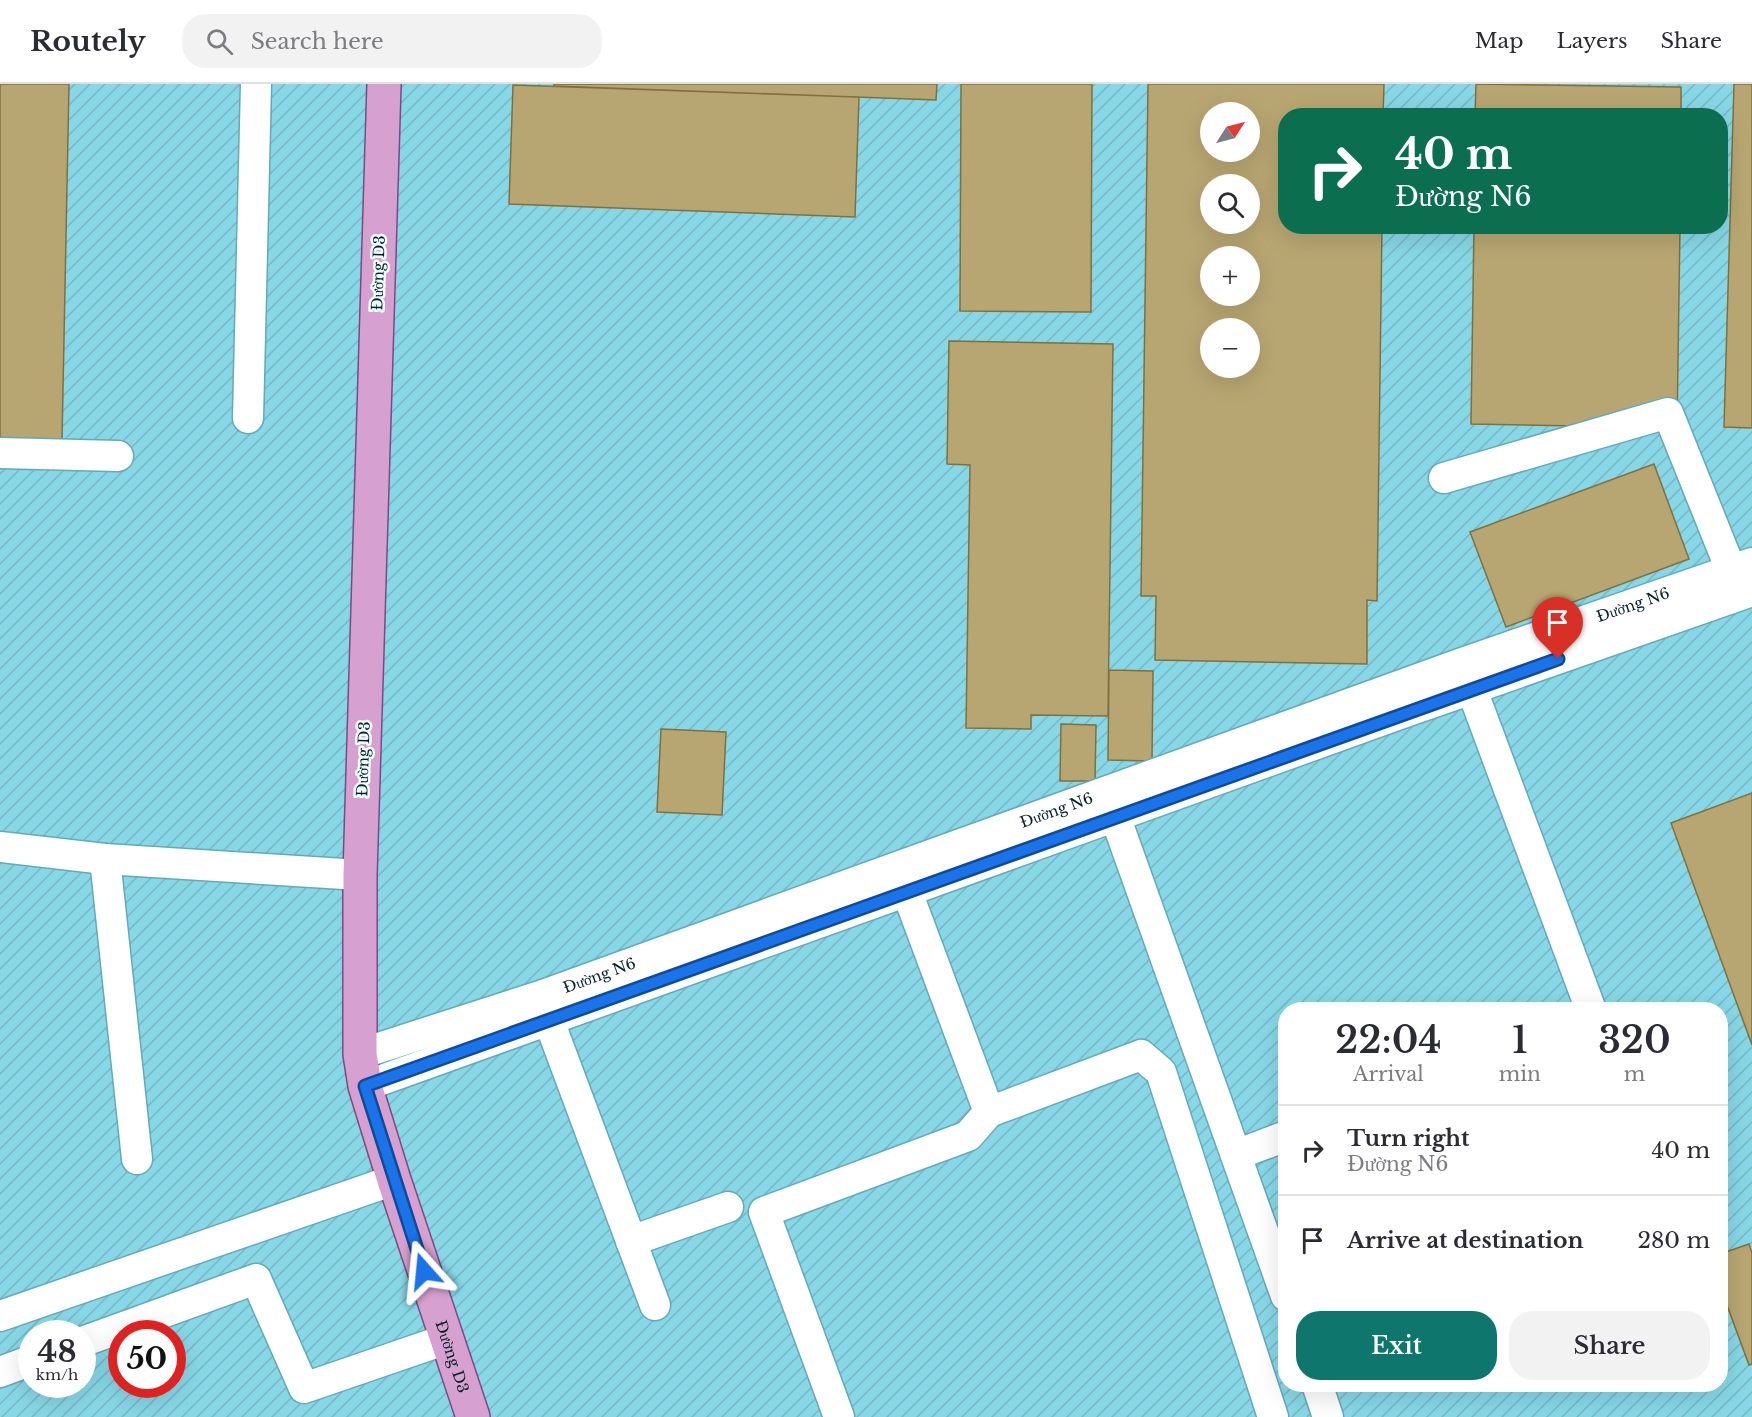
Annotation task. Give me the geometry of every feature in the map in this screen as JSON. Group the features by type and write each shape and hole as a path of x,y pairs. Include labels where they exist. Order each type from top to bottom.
{"main road":[{"name":"Đường D3","path":"384,84 360,874 360,1054 365,1086 394,1180 473,1417"}],"street":[{"path":"248,418 256,84"},
{"path":"1444,478 1668,413 1742,567"},
{"path":"0,453 118,456"},
{"name":"Đường N6","path":"902,879 1115,816 1742,567"},
{"name":"Đường N6","path":"365,1086 544,1009 1467,676 1752,591"},
{"path":"1467,676 1588,1002"},
{"path":"1115,816 1278,1273"},
{"path":"0,847 105,859 360,874"},
{"path":"105,859 137,1159"},
{"path":"902,879 989,1112"},
{"path":"544,1009 655,1305"},
{"name":"Đường N6","path":"360,1054 544,1009"},
{"path":"839,1417 764,1212 968,1136 989,1112 1141,1055 1161,1072 1273,1417"},
{"path":"1236,1155 1278,1139"},
{"path":"0,1316 394,1180"},
{"path":"631,1241 728,1207"},
{"path":"96,1337 256,1279 304,1388 447,1339"},
{"path":"0,1372 18,1365"},
{"path":"1320,1392 1328,1417"}],"shaded area":[{"path":"0,84 1752,84 1752,1417 0,1417"}],"building":[{"path":"0,84 69,84 62,440 0,439"},
{"path":"554,84 937,84 936,100 554,86"},
{"path":"961,84 1092,84 1091,312 960,311"},
{"path":"1148,84 1384,84 1383,108 1278,108 1278,234 1382,234 1377,601 1367,600 1367,664 1155,660 1156,596 1141,596"},
{"path":"1476,84 1681,87 1681,108 1475,108"},
{"path":"1734,84 1752,84 1752,428 1724,427"},
{"path":"513,85 859,97 855,217 509,204"},
{"path":"1474,234 1680,234 1677,428 1471,424"},
{"path":"949,341 1113,344 1108,716 1031,715 1031,729 966,728 970,465 947,464"},
{"path":"1654,464 1689,559 1506,627 1470,532"},
{"path":"1109,670 1153,671 1152,761 1108,760"},
{"path":"1061,724 1096,725 1095,781 1060,781"},
{"path":"661,729 726,732 722,815 657,812"},
{"path":"1752,793 1752,1045 1671,823"},
{"path":"1749,1244 1752,1253 1752,1364 1749,1365 1728,1308 1728,1251"}],"route":[{"path":"424,1271 365,1086 1403,712 1558,659"}]}
